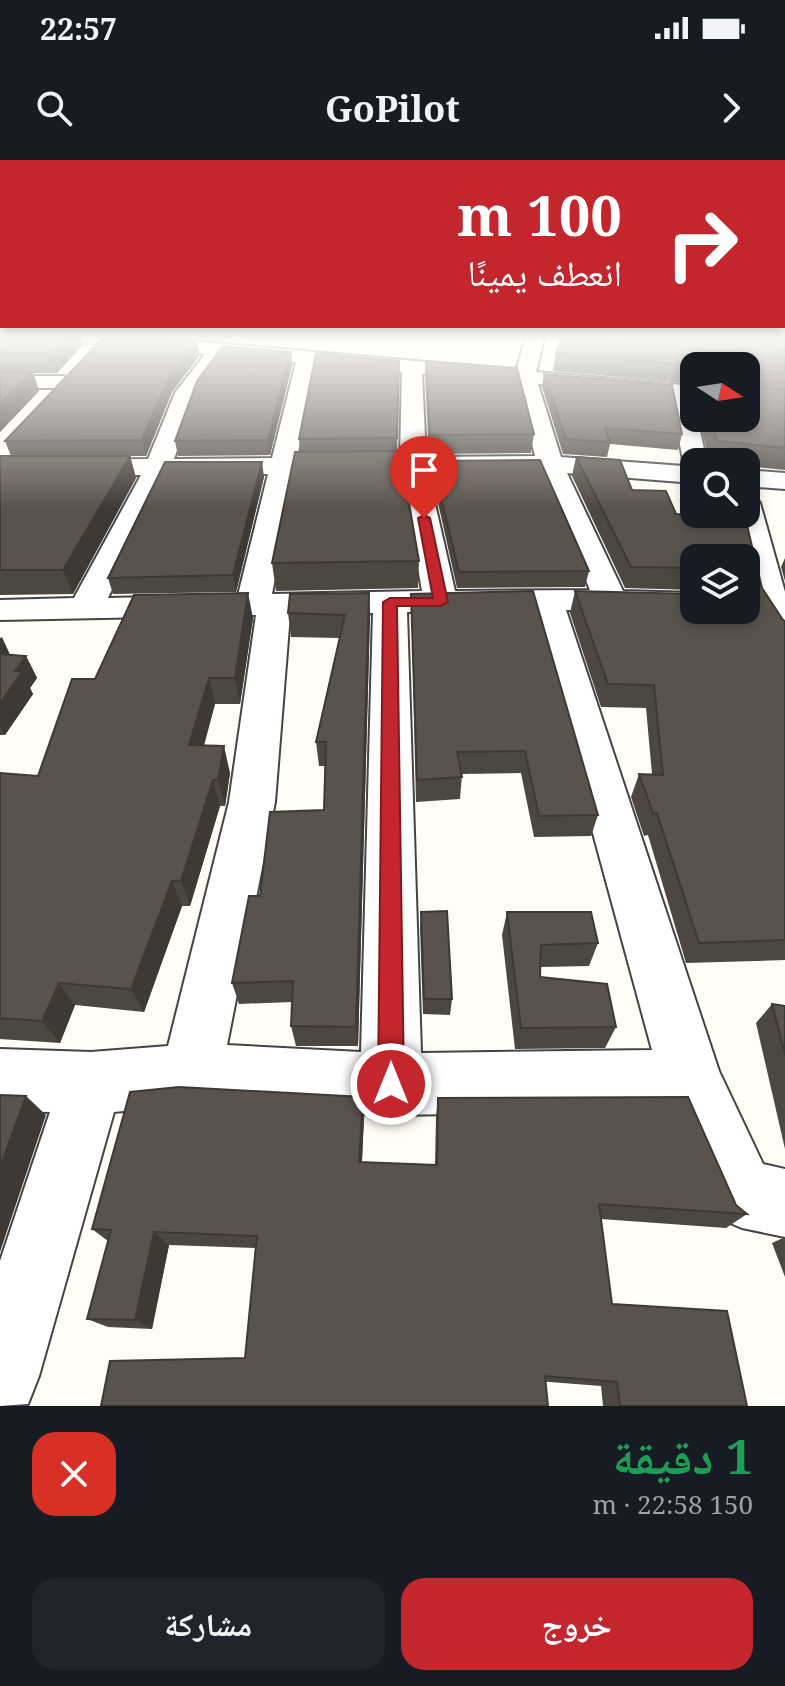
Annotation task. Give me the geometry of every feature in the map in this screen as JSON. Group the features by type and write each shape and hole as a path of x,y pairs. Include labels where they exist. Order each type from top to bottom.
{"street":[{"path":"42,404 53,392"},
{"path":"87,606 158,467 187,392"},
{"path":"191,1074 252,802 264,604 284,464 299,392"},
{"path":"412,392 413,463 441,602"},
{"path":"530,392 550,464 611,600"},
{"path":"0,468 550,464 680,474"},
{"path":"760,479 785,481"},
{"path":"752,528 772,615"},
{"path":"546,599 691,1080 742,1194 785,1203"},
{"path":"0,610 546,599 680,602"},
{"path":"390,602 391,1084"},
{"path":"0,1080 91,1083 191,1074 391,1084 691,1080"},
{"path":"0,1376 91,1083"}],"building":[{"path":"0,392 12,392 0,403"},
{"path":"52,392 163,392 142,440 5,441"},
{"path":"193,392 281,392 268,440 175,441"},
{"path":"308,392 398,392 397,438 299,439"},
{"path":"428,392 523,392 534,434 430,435"},
{"path":"550,392 673,392 682,434 605,428 610,442 566,439"},
{"path":"760,392 785,392 785,448 717,441 714,432 760,432"},
{"path":"400,451 419,561 272,563 295,452"},
{"path":"0,456 130,456 63,570 0,570"},
{"path":"576,457 620,460 632,490 666,491 676,514 680,514 680,528 748,528 751,544 680,544 680,568 631,567"},
{"path":"540,460 589,571 459,572 432,461"},
{"path":"165,462 262,462 233,575 108,578"},
{"path":"760,580 762,588 785,621 785,940 699,943 657,813 653,813 639,774 663,775 654,685 608,684 575,591 680,594 680,624 760,624"},
{"path":"533,591 598,815 539,816 525,751 457,752 462,777 417,780 411,594"},
{"path":"248,593 235,678 209,678 189,745 224,746 218,780 213,780 181,881 172,881 131,989 59,983 42,1021 0,1018 0,773 38,776 72,679 95,679 134,595"},
{"path":"369,593 356,1027 291,1026 293,981 232,983 249,896 260,896 270,812 324,810 326,742 316,742 345,615 288,613 290,594"},
{"path":"0,654 26,656 15,671 22,672 0,703"},
{"path":"447,911 452,999 424,999 421,912"},
{"path":"507,912 591,912 598,943 541,945 540,977 607,984 616,1027 521,1028"},
{"path":"772,1004 785,1006 785,1055"},
{"path":"179,1087 363,1097 359,1162 437,1165 438,1098 688,1097 736,1205 747,1214 599,1204 612,1304 727,1311 747,1406 620,1406 617,1382 545,1376 548,1406 101,1406 110,1361 245,1358 257,1236 154,1232 135,1320 87,1319 111,1230 92,1229 130,1092"},
{"path":"0,1095 26,1096 0,1167"}],"route":[{"path":"391,1084 390,602 441,602 424,518"}]}
